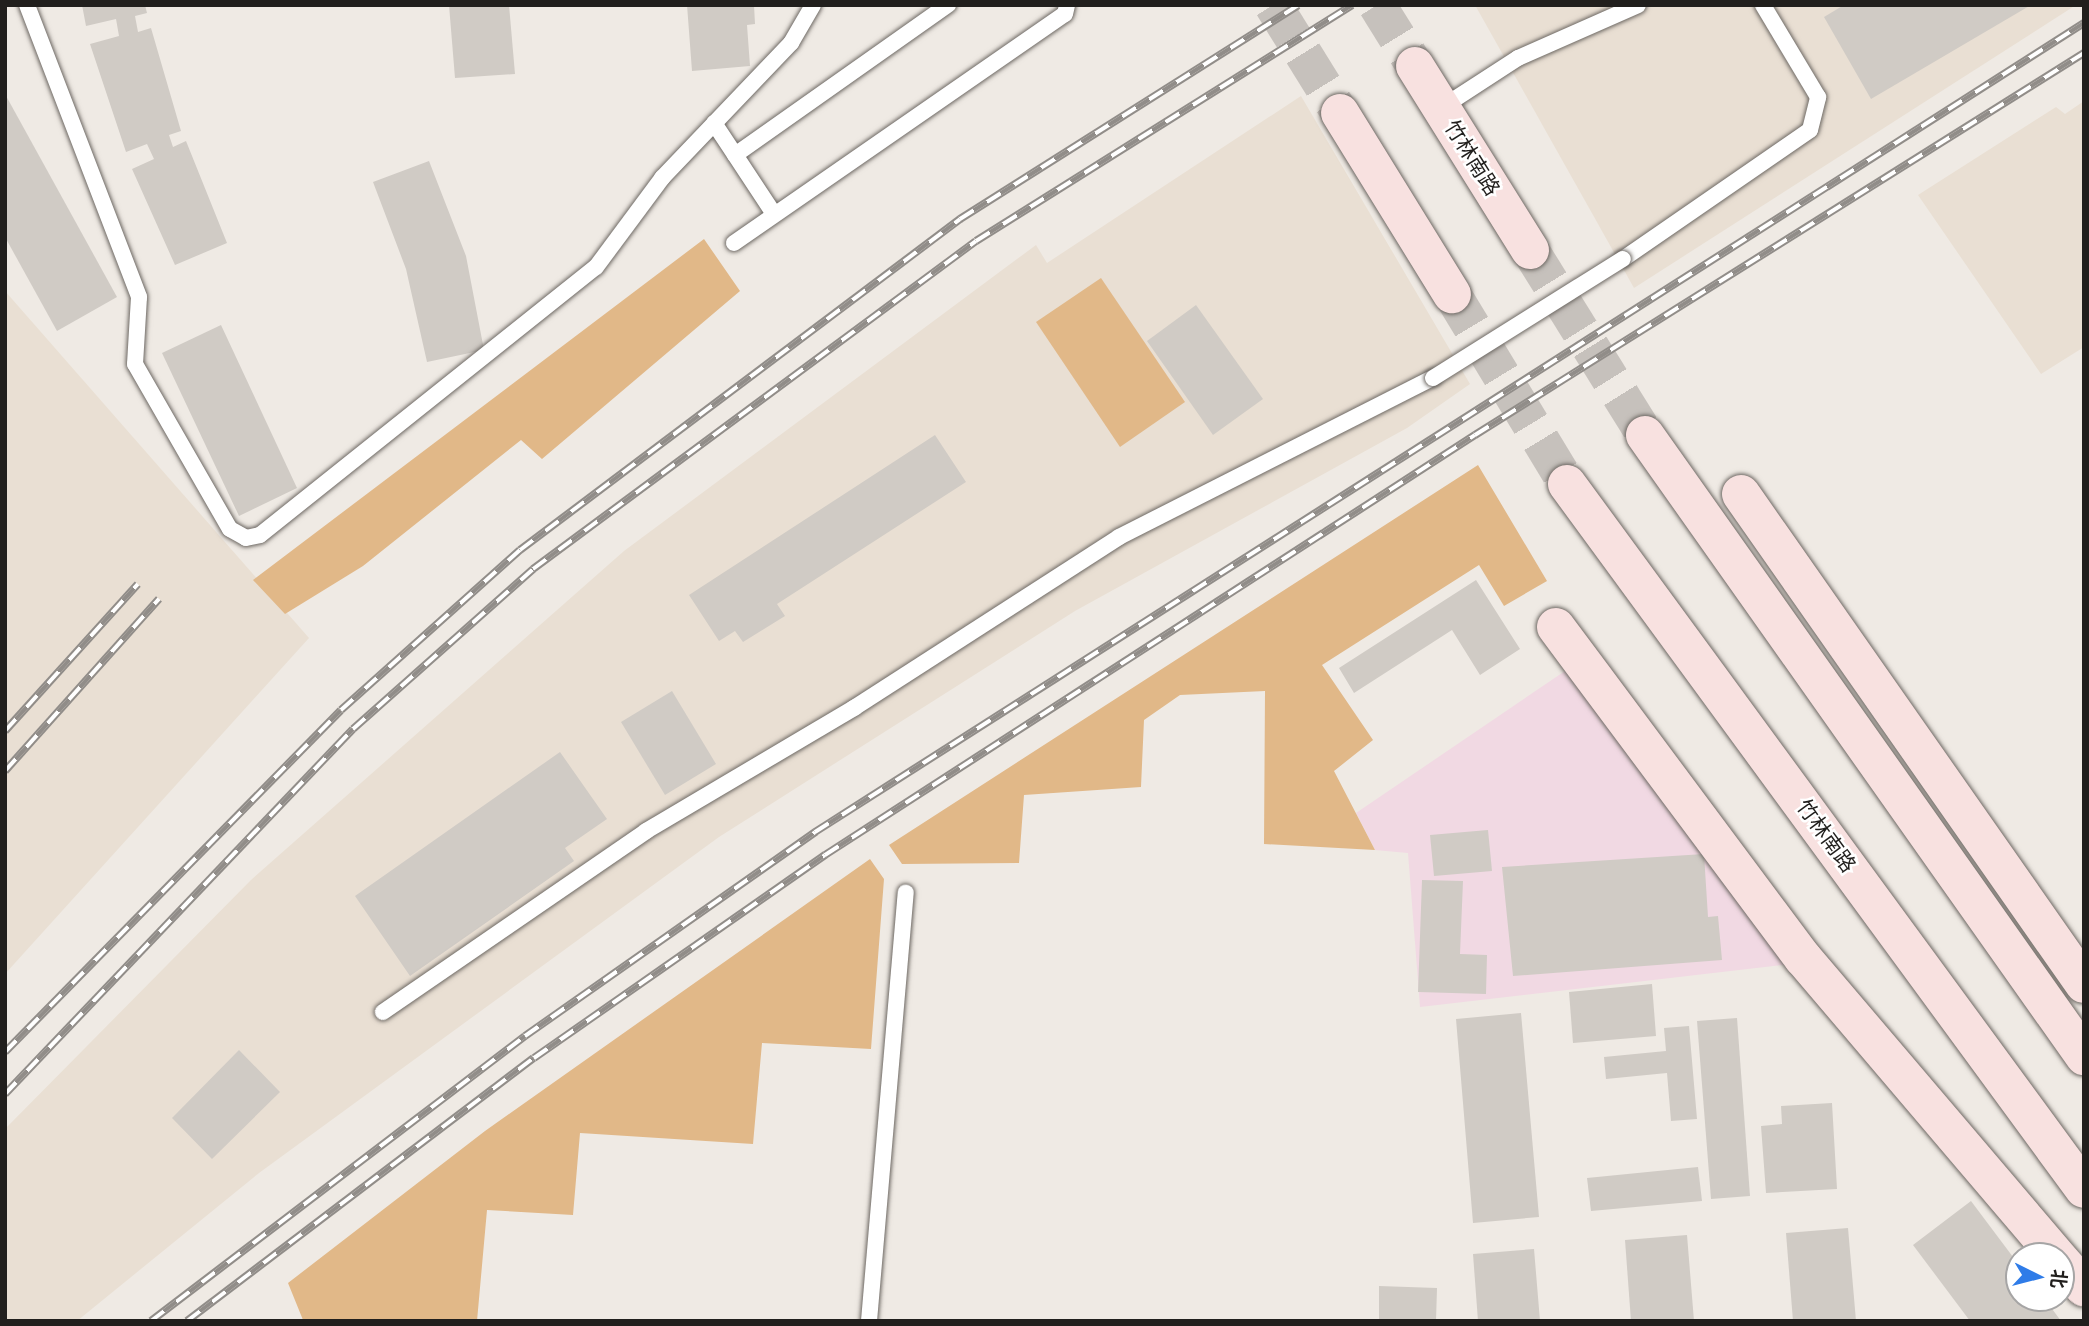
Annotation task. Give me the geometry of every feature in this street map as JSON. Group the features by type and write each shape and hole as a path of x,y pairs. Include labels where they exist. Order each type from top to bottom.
{"main road":[{"name":"竹林南路","path":"1415,66 1530,250"},
{"path":"1340,113 1452,294"},
{"path":"1645,435 2084,1056"},
{"name":"竹林南路","path":"1567,484 2084,1189"},
{"path":"1741,494 2084,984"},
{"path":"1556,627 1803,958 2045,1242"}],"lane":[{"path":"27,5 139,297 135,363 230,529 246,538 260,535 596,267 662,177 791,43 813,5"},
{"path":"735,155 948,5"},
{"path":"734,243 1065,13 1067,5"},
{"path":"1441,108 1518,58 1638,5"},
{"path":"383,1012 646,831 854,708 1119,537 1433,378 1623,259 1810,130 1818,97 1763,5"},
{"path":"713,123 774,214"},
{"path":"869,1321 906,893"}],"shaded area":[{"path":"1475,5 2076,5 1634,288"},
{"path":"1301,96 1470,384 1407,428 1075,611 719,837 259,1173 77,1321 5,1321 5,1129 251,880 624,551 1036,245 1047,263"},
{"path":"2084,101 2084,347 2041,374 1918,195 2056,107 2065,114"},
{"path":"704,239 740,291 542,459 521,440 363,566 285,614 253,580"},
{"path":"1101,278 1185,402 1120,447 1036,322"},
{"path":"5,291 309,638 5,974"},
{"path":"1478,465 1547,581 1504,606 1479,565 1322,665 1373,740 1334,771 1375,850 1264,844 1265,691 1180,695 1144,720 1141,787 1024,795 1019,863 902,864 889,845"},
{"path":"1565,671 1791,964 1420,1007 1408,853 1375,850 1356,813"},
{"path":"870,859 884,879 871,1049 762,1043 753,1144 580,1133 573,1215 487,1210 477,1321 303,1320 288,1283 485,1131"}],"building":[{"path":"82,5 145,5 147,13 135,16 138,32 151,28 181,131 169,135 173,147 186,141 227,243 175,265 132,169 154,159 147,144 126,152 90,44 119,36 116,19 86,26"},
{"path":"449,5 509,5 515,74 455,78"},
{"path":"687,5 754,5 755,24 747,25 750,66 692,71"},
{"path":"1844,5 2031,5 1871,99 1824,17"},
{"path":"5,94 117,297 57,331 5,237"},
{"path":"429,161 466,256 484,350 427,362 406,269 373,182"},
{"path":"1196,305 1263,399 1213,435 1147,341"},
{"path":"221,325 297,488 239,516 162,353"},
{"path":"935,435 966,482 777,604 785,616 743,642 735,631 719,641 689,595"},
{"path":"1476,580 1520,649 1480,675 1452,630 1354,693 1339,668"},
{"path":"672,691 716,764 665,795 621,722"},
{"path":"560,752 607,819 565,848 574,861 410,976 355,896"},
{"path":"1488,830 1492,871 1434,876 1430,835"},
{"path":"1704,854 1708,917 1718,916 1722,960 1513,976 1502,867"},
{"path":"1422,880 1463,881 1460,954 1487,955 1486,994 1418,992"},
{"path":"1652,984 1656,1036 1573,1043 1569,992"},
{"path":"1521,1013 1539,1217 1473,1223 1456,1019"},
{"path":"1737,1018 1750,1196 1711,1199 1697,1021"},
{"path":"1689,1026 1697,1119 1671,1121 1667,1073 1606,1079 1604,1057 1666,1051 1664,1028"},
{"path":"239,1050 280,1092 212,1159 172,1118"},
{"path":"1832,1103 1837,1189 1766,1193 1761,1126 1782,1124 1781,1106"},
{"path":"1698,1167 1702,1201 1591,1211 1587,1178"},
{"path":"1971,1201 2005,1246 2005,1312 2054,1312 2061,1321 1970,1321 1913,1245"},
{"path":"1848,1228 1856,1321 1793,1321 1786,1233"},
{"path":"1687,1235 1694,1321 1631,1321 1625,1240"},
{"path":"1534,1249 1540,1321 1478,1321 1473,1254"},
{"path":"1379,1286 1437,1288 1436,1321 1379,1321"}],"tunnel":[{"path":"1273,5 1340,113"},
{"path":"1377,5 1415,66"},
{"path":"1530,250 1645,435"},
{"path":"1452,294 1567,484"}],"railway":[{"path":"5,1052 341,710 520,550 960,219 1298,5"},
{"path":"5,1094 353,729 533,569 976,241 1352,5"},
{"path":"151,1321 525,1036 815,832 2084,23"},
{"path":"187,1321 534,1058 825,855 1475,435 2084,53"},
{"path":"5,731 138,584"},
{"path":"5,771 159,599"}]}
